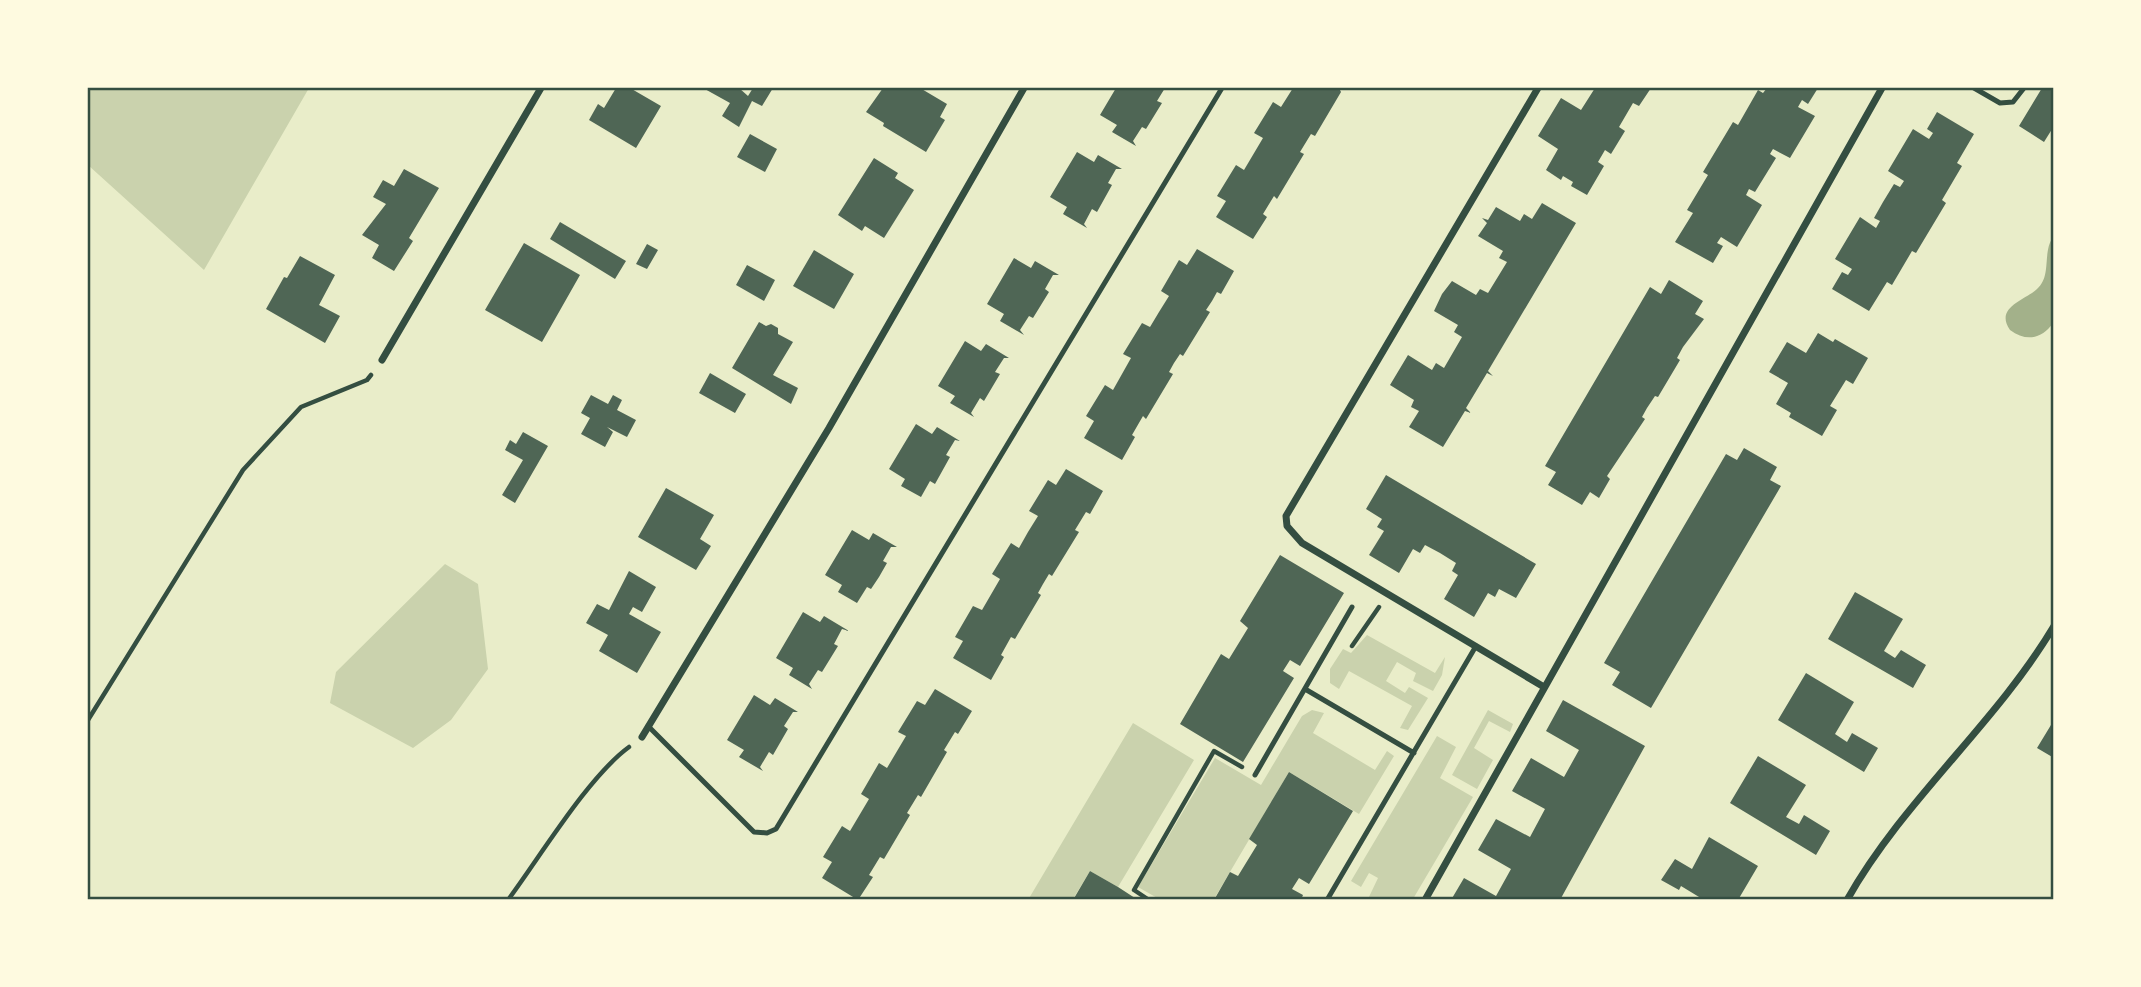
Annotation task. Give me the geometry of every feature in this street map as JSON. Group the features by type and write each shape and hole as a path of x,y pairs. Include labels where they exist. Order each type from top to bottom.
{"street":[{"path":"382,360 541,88"},
{"path":"642,737 829,428 1024,88"},
{"path":"1538,88 1286,516 1287,526 1302,543 1544,687"},
{"path":"1425,900 1882,88"},
{"path":"1847,900 1870,860 2006,700 2053,626"}],"lane":[{"path":"648,726 754,832 767,833 776,829 1222,88"},
{"path":"1974,88 2000,103 2013,102 2024,88"},
{"path":"1255,775 1352,607"},
{"path":"1327,900 1476,646"},
{"path":"1305,689 1414,753"}],"path":[{"path":"88,720 243,470 301,407 367,380 382,360"},
{"path":"508,900 595,782 616,757 642,737"},
{"path":"1149,900 1134,890 1214,751 1255,775"}],"shaded area":[{"path":"88,88 309,88 204,270 88,165"},
{"path":"2053,237 2053,323 2044,333 2033,337 2016,334 2010,330 2006,315 2013,305 2042,284"},
{"path":"445,564 478,584 488,669 451,720 413,748 330,703 336,672"},
{"path":"1367,635 1435,673 1445,657 1442,675 1433,691 1413,681 1416,673 1397,662 1386,681 1405,693 1409,687 1428,698 1408,730 1400,728 1412,706 1349,671 1339,689 1330,683 1330,669 1343,649 1351,653"},
{"path":"1312,710 1324,713 1313,733 1375,770 1387,751 1394,756 1359,814 1289,772 1214,899 1159,899 1138,887 1215,758 1261,785 1302,716"},
{"path":"1488,710 1513,724 1510,732 1489,721 1474,748 1493,760 1477,789 1452,775"},
{"path":"1133,723 1194,760 1118,887 1090,871 1073,899 1028,900"},
{"path":"1437,736 1456,747 1440,778 1473,797 1413,899 1368,899 1378,878 1369,873 1361,887 1351,881"}],"building":[{"path":"616,88 630,88 661,106 636,148 589,120 598,104 604,108"},
{"path":"703,88 739,88 748,96 753,88 773,88 762,106 752,101 739,127 722,116 730,103"},
{"path":"883,88 920,88 947,104 940,117 945,120 926,152 883,126 884,123 866,112"},
{"path":"1116,88 1165,88 1157,101 1162,103 1146,129 1142,127 1133,141 1136,146 1112,132 1117,125 1100,115"},
{"path":"1293,88 1339,88 1341,92 1315,136 1311,134 1300,152 1304,154 1277,199 1274,196 1263,214 1267,217 1253,239 1216,217 1226,201 1217,196 1236,165 1244,170 1263,138 1254,133 1273,102 1281,107"},
{"path":"1595,88 1651,88 1639,106 1633,103 1619,127 1625,131 1611,154 1605,150 1598,162 1604,166 1587,195 1571,186 1573,182 1563,176 1561,180 1546,170 1558,149 1538,136 1561,98 1581,110"},
{"path":"1767,88 1818,88 1808,104 1802,100 1798,107 1815,116 1790,158 1773,149 1770,154 1776,158 1755,192 1749,189 1746,195 1762,205 1737,247 1721,237 1717,243 1723,246 1713,263 1675,242 1693,213 1687,210 1708,175 1703,172 1733,122 1738,125 1758,90 1763,93"},
{"path":"2042,88 2054,88 2054,126 2044,142 2019,126"},
{"path":"1937,112 1974,134 1957,163 1962,166 1942,200 1946,203 1916,253 1912,251 1892,285 1887,282 1869,311 1832,289 1842,272 1848,275 1852,269 1835,259 1860,217 1876,228 1880,221 1874,218 1883,202 1894,184 1900,187 1904,181 1888,171 1913,129 1929,139 1933,133 1927,129"},
{"path":"750,134 777,149 765,172 737,157"},
{"path":"1077,152 1094,162 1098,155 1122,169 1116,169 1108,183 1112,185 1097,212 1092,209 1084,224 1087,228 1063,214 1067,207 1050,197"},
{"path":"874,158 898,173 895,178 914,190 884,238 865,226 862,231 838,215"},
{"path":"404,169 439,188 409,238 413,241 394,271 372,258 379,245 362,235 386,204 373,197 383,180 394,186"},
{"path":"1542,203 1576,223 1488,371 1493,376 1487,373 1466,408 1471,413 1465,411 1443,447 1409,427 1419,411 1411,407 1414,400 1390,385 1408,355 1432,370 1436,363 1444,368 1462,337 1454,332 1458,325 1434,311 1442,294 1452,281 1476,295 1480,289 1488,293 1507,262 1499,258 1503,251 1478,236 1487,223 1482,218 1488,220 1496,207 1520,221 1524,214 1532,219"},
{"path":"560,222 626,261 615,279 550,239"},
{"path":"524,243 580,275 542,342 485,310"},
{"path":"647,244 658,250 647,269 636,264"},
{"path":"1197,249 1234,271 1221,294 1217,292 1206,310 1210,312 1183,356 1180,354 1174,363 1169,372 1173,374 1146,419 1143,416 1122,460 1084,438 1094,421 1086,416 1105,385 1113,390 1131,358 1123,354 1142,323 1150,327 1169,296 1161,291 1179,260 1187,265"},
{"path":"814,250 854,274 834,309 793,286"},
{"path":"300,256 335,275 319,305 340,316 325,343 266,309 284,277 287,278"},
{"path":"1014,258 1031,268 1035,261 1059,275 1053,275 1045,289 1049,292 1033,318 1029,316 1020,330 1024,335 1000,321 1004,314 987,304"},
{"path":"747,265 775,280 764,301 736,285"},
{"path":"1669,280 1703,301 1695,314 1704,319 1683,347 1677,358 1680,360 1658,397 1655,396 1647,408 1642,417 1645,419 1607,476 1610,479 1599,498 1590,492 1582,505 1548,485 1556,472 1545,466 1650,287 1661,294"},
{"path":"759,322 778,328 778,334 793,342 773,375 798,388 791,404 732,368"},
{"path":"1818,333 1833,342 1835,339 1868,358 1853,384 1846,380 1830,406 1837,410 1822,436 1789,417 1791,413 1776,404 1788,383 1769,372 1787,342 1806,353"},
{"path":"965,341 981,351 986,344 1009,358 1004,358 995,372 1000,374 984,401 980,398 971,413 974,417 950,403 955,396 938,386"},
{"path":"710,373 746,394 735,413 699,393"},
{"path":"591,395 608,404 613,395 622,400 617,410 636,420 627,437 607,427 613,432 605,447 581,434 590,418 581,413"},
{"path":"916,424 932,434 937,427 960,441 955,440 946,455 950,457 935,484 930,481 921,497 901,486 905,479 889,469"},
{"path":"523,432 548,446 515,503 502,495 523,460 505,450 510,440 516,444"},
{"path":"1744,448 1777,467 1770,480 1781,486 1651,708 1612,685 1620,672 1604,663 1726,454 1737,460"},
{"path":"1066,469 1103,491 1090,514 1086,512 1075,530 1079,532 1052,576 1049,574 1043,584 1038,593 1041,595 1015,639 1011,637 991,680 953,658 963,641 955,637 973,606 982,610 1000,579 992,574 1011,543 1019,548 1038,516 1029,511 1048,480 1056,485"},
{"path":"1386,475 1536,564 1516,598 1499,589 1495,597 1488,593 1474,617 1444,599 1458,575 1452,571 1456,563 1440,553 1425,545 1420,553 1413,549 1399,573 1369,555 1384,531 1377,527 1382,519 1366,509"},
{"path":"666,488 714,515 700,539 711,546 696,570 638,537"},
{"path":"852,530 869,540 873,533 897,547 891,547 883,561 887,563 879,577 871,589 867,587 857,603 838,592 842,585 825,575"},
{"path":"1280,555 1344,593 1300,666 1290,660 1283,671 1294,678 1243,762 1180,724 1221,654 1229,659 1248,628 1240,621"},
{"path":"629,571 656,587 642,612 633,607 629,614 661,632 637,673 599,651 608,635 586,623 597,604 609,610"},
{"path":"1855,592 1903,619 1884,651 1895,658 1901,650 1926,665 1913,688 1828,639"},
{"path":"803,612 820,622 824,616 849,631 842,629 834,644 838,646 822,672 818,670 809,684 812,689 789,675 793,668 776,658"},
{"path":"1806,673 1854,702 1835,734 1847,742 1852,733 1878,748 1864,772 1778,720"},
{"path":"935,689 972,711 944,750 947,752 921,797 918,795 907,813 910,815 884,859 880,857 869,875 873,877 858,900 822,878 832,862 823,857 842,826 850,831 869,799 861,794 879,763 887,768 906,736 898,732 917,701 925,705"},
{"path":"754,695 770,705 775,698 798,712 793,712 784,726 788,729 773,755 769,752 760,767 763,771 739,757 744,750 727,740"},
{"path":"1563,700 1645,746 1560,900 1451,900 1464,878 1496,896 1511,869 1478,850 1496,819 1530,837 1545,809 1512,791 1531,758 1564,777 1579,750 1546,731"},
{"path":"2054,720 2054,758 2037,748"},
{"path":"1758,756 1806,785 1786,817 1799,824 1804,815 1830,831 1816,855 1730,803"},
{"path":"1289,772 1353,811 1309,884 1299,878 1292,889 1303,895 1301,900 1214,900 1230,872 1238,876 1257,845 1249,839"},
{"path":"1709,837 1758,866 1738,900 1704,900 1681,886 1679,890 1661,880 1675,859 1692,869"},
{"path":"1090,871 1118,887 1138,900 1073,900"}]}
